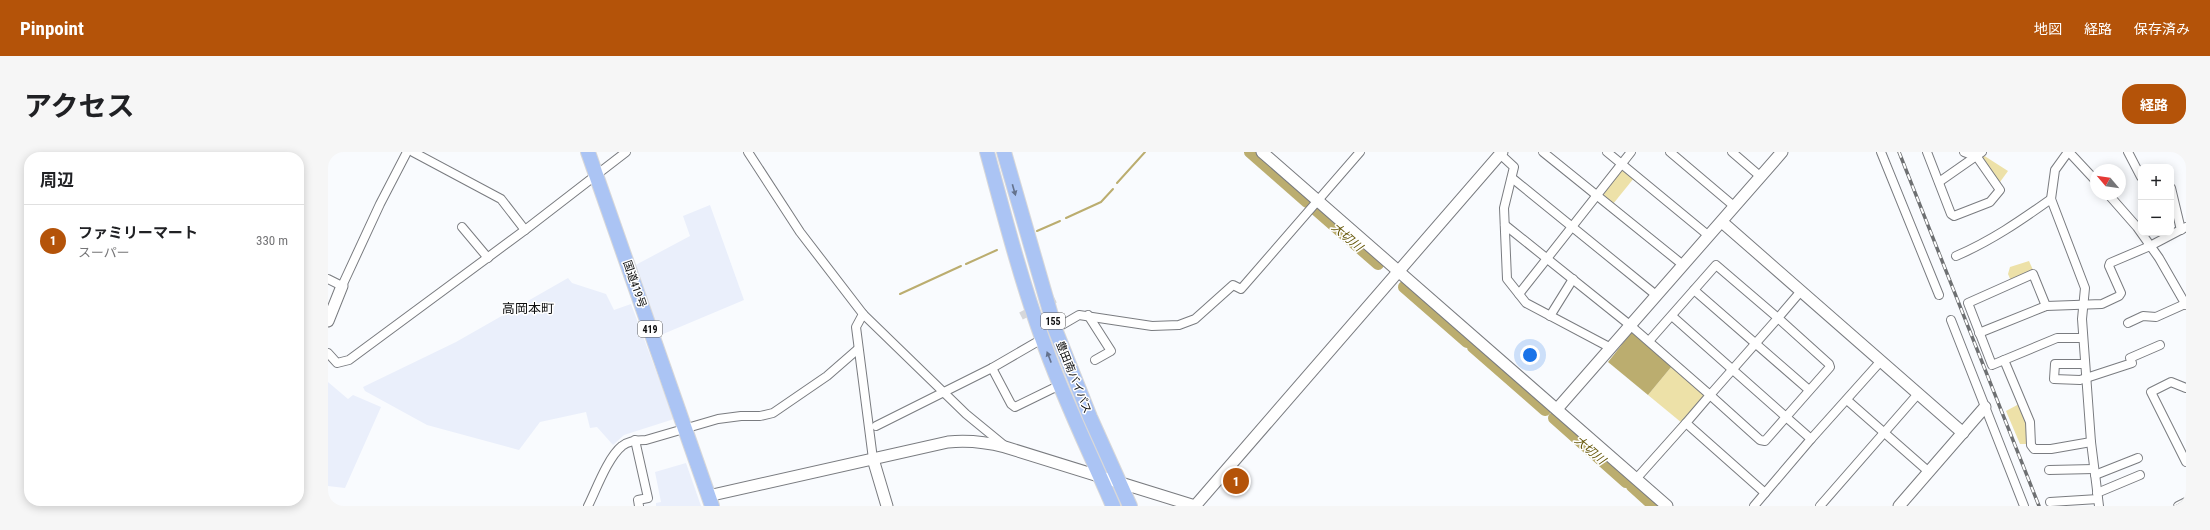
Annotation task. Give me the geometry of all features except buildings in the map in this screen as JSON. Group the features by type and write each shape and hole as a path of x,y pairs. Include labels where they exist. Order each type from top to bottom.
{"highway":[{"name":"国道419号","path":"588,152 710,501"},
{"name":"豊田南バイパス","path":"987,152 1020,271 1042,339 1096,473 1113,506"},
{"name":"豊田南バイパス","path":"1004,152 1055,329 1068,363 1124,485 1130,506"},
{"path":"1068,363 1075,403 1099,457 1096,473"},
{"path":"1123,506 1119,492 1124,485"}],"street":[{"path":"328,321 342,286 380,204 407,152"},
{"path":"413,152 501,199 525,230"},
{"path":"328,353 337,363 349,360 488,258 626,152"},
{"path":"748,152 800,232 863,314 966,414 1005,447"},
{"path":"1262,152 1667,506"},
{"path":"1055,329 1079,315 1088,315 1152,326 1189,323 1233,285 1241,289 1360,152"},
{"path":"1543,152 1683,265"},
{"path":"1607,152 1709,236"},
{"path":"1519,294 1631,152"},
{"path":"1670,152 1735,207"},
{"path":"1732,152 1761,176"},
{"path":"1557,409 1782,152"},
{"path":"1881,152 1939,295"},
{"path":"1927,152 1953,215 1990,202 2000,190 1980,155 1964,152"},
{"path":"2090,175 2068,152 2055,170 2051,199 2085,288 2083,306 2083,338 2090,442 2098,499"},
{"path":"2128,152 2138,170"},
{"path":"710,501 873,459 959,441 981,441 1096,473 1124,485 1195,506 1499,155 1514,167 1504,208 1507,279 1526,303 1611,348"},
{"path":"1939,182 1980,155"},
{"path":"1512,178 1656,296"},
{"path":"2174,197 2184,229 2174,232"},
{"path":"1956,256 1986,243 2015,225 2051,199"},
{"path":"2113,200 2137,227 2159,258 2186,304 2156,317 2143,316 2128,323"},
{"path":"1722,222 1917,395 1963,433"},
{"path":"1505,225 1631,326 1760,440 1765,441 1830,367 1829,364 1778,318 1716,265 1672,316 1648,341"},
{"path":"462,227 488,258"},
{"path":"1979,333 2046,306 2083,306 2102,304 2119,296 2121,293 2109,266 2110,263 2150,246 2164,236"},
{"path":"2046,306 2032,274 1968,303 1992,365 2057,338 2083,338"},
{"path":"328,279 342,286"},
{"path":"1550,316 1573,279"},
{"path":"1694,290 1754,344 1809,390"},
{"path":"1636,479 1801,291"},
{"path":"863,314 856,327 858,349 873,459 887,506"},
{"path":"1088,315 1110,351 1096,360"},
{"path":"1672,316 1811,439"},
{"path":"1951,320 2024,506"},
{"path":"876,426 992,368 1042,339"},
{"path":"2085,364 2055,364 2054,379 2086,379 2132,363 2130,358 2160,345"},
{"path":"588,506 616,453 622,446 635,440 646,440 686,430 718,419 741,416 760,416 773,413 828,376 858,349"},
{"path":"2004,360 2030,422 2031,445 2034,449 2051,449 2090,442"},
{"path":"1754,506 1811,439 1880,362"},
{"path":"992,368 1011,404 1015,407 1060,385"},
{"path":"2186,388 2171,382 2151,392 2186,462"},
{"path":"1820,506 1917,395"},
{"path":"1847,400 1929,472"},
{"path":"1899,506 1985,407"},
{"path":"1686,423 1765,493"},
{"path":"635,440 648,498 638,500 639,506"},
{"path":"2049,470 2094,472 2138,458"},
{"path":"2050,502 2098,499 2140,476"},
{"path":"2178,506 2186,502"}],"shaded area":[{"path":"1983,155 2008,171 2000,182 1981,160"},
{"path":"1624,169 1634,178 1613,204 1602,196 1602,193 1621,170"},
{"path":"710,205 744,300 656,337 630,268 690,236 683,216"},
{"path":"2029,261 2033,270 2031,273 2011,281 2008,274 2010,267"},
{"path":"568,278 572,283 606,294 614,310 631,304 674,419 624,435 613,445 597,427 590,428 586,412 540,422 519,450 427,425 365,391 363,387 456,342"},
{"path":"1631,333 1636,334 1672,366 1648,395 1608,362"},
{"path":"1672,366 1703,394 1703,397 1682,423 1648,395"},
{"path":"328,382 348,399 353,395 381,407 345,488 328,486"},
{"path":"2019,404 2027,423 2027,444 2020,444 2006,411"},
{"path":"686,463 701,506 656,506 656,503 661,502 655,472"}],"waterway":[{"path":"1117,183 1145,152"},
{"name":"大切川","path":"1250,152 1307,202"},
{"path":"1066,218 1101,202 1113,189"},
{"name":"大切川","path":"1315,209 1378,264"},
{"path":"1037,231 1060,221"},
{"path":"966,264 997,250"},
{"path":"900,294 961,266"},
{"name":"大切川","path":"1404,287 1467,342"},
{"name":"大切川","path":"1473,347 1545,410"},
{"name":"大切川","path":"1554,418 1626,482"},
{"name":"大切川","path":"1632,486 1654,506"}],"tunnel":[{"path":"1021,316 1055,299"}],"railway":[{"path":"1899,152 2039,506"}],"place":[{"name":"ファミリーマート","path":"1236,481"}],"district":[{"name":"高岡本町","path":"528,308"}]}
